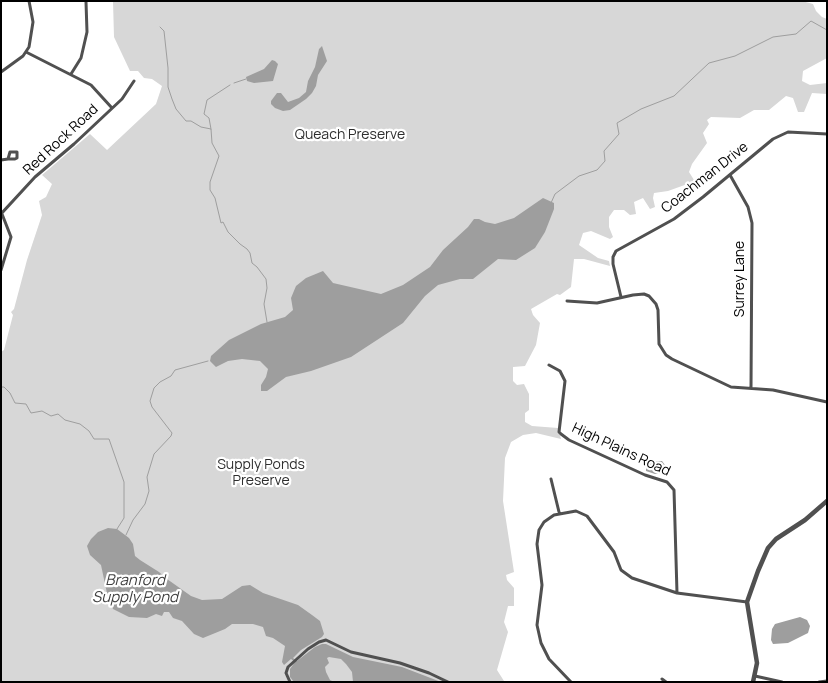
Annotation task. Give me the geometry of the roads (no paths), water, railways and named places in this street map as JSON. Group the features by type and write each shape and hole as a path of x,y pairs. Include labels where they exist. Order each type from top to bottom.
{"street":[{"path":"1,72 26,52 33,28 29,1"},
{"path":"71,74 81,58 87,32 86,2"},
{"path":"26,52 91,85 112,108"},
{"name":"Red Rock Road","path":"2,214 35,177 122,99 134,81"},
{"name":"Coachman Drive","path":"621,297 613,264 616,251 674,218 773,139 788,132 827,134"},
{"path":"1,160 8,159"},
{"name":"Surrey Lane","path":"730,175 748,207 752,222 750,388"},
{"path":"1,270 11,237 2,214"},
{"path":"566,301 597,303 644,294 652,300 658,310 659,344 666,355 672,359 722,384 739,388 786,392 827,402"},
{"name":"High Plains Road","path":"549,364 560,371 565,381 559,432 569,440 667,482 674,490 677,593"},
{"path":"551,479 560,512"},
{"path":"753,682 757,663 748,602 758,571 768,548 776,539 805,520 827,501"},
{"path":"571,682 549,659 541,643 537,625 542,585 537,544 539,530 544,522 560,512 576,511 587,516 614,552 621,570 632,578 677,593 748,602"},
{"path":"290,682 286,676 286,670 315,644 326,640 351,652 407,665 448,682"},
{"path":"755,676 782,682"},
{"path":"819,682 827,681"}],"water":[{"path":"322,46 327,61 318,75 316,86 312,93 290,110 283,111 275,108 271,101 277,93 281,93 288,102 299,98 306,92 319,49"},
{"path":"272,60 278,64 273,81 254,83 247,81 246,77 264,69"},
{"path":"543,198 554,203 554,209 545,232 535,248 516,260 498,259 473,279 460,279 438,285 425,296 403,323 351,357 311,371 286,377 267,391 261,391 261,385 268,369 260,361 242,359 228,361 216,367 210,361 211,356 229,340 261,324 285,317 293,310 291,298 296,286 306,278 323,271 333,283 381,294 403,285 430,267 443,250 474,219 495,224 514,218"},
{"path":"653,461 662,461 665,465 661,473 655,474 646,471 646,466"},
{"name":"Branford Supply Pond","path":"108,528 117,529 129,538 133,544 135,556 191,596 202,600 222,599 242,586 250,585 263,593 298,605 320,621 324,634 293,658 297,661 315,647 326,644 353,657 402,667 441,682 353,682 352,672 346,664 341,659 329,657 327,658 329,663 325,667 326,672 330,680 334,682 294,682 290,677 290,669 295,662 291,659 284,665 282,662 285,646 266,636 263,627 253,624 232,624 203,638 194,634 182,621 173,618 169,612 164,612 162,616 156,614 147,618 129,617 113,609 108,598 101,565 90,555 87,546 98,532"},
{"path":"800,617 807,620 810,626 808,633 788,643 773,644 771,640 772,629 775,624"}],"waterway":[{"path":"551,203 555,194 579,176 597,170 605,161 604,151 619,134 617,123 641,109 674,96 709,63 735,56 773,37 796,34 811,21 827,30"},
{"path":"160,27 164,31 168,87 176,109 186,121 191,121 201,127 211,129 212,143 219,156 210,182 210,190 215,198 221,223 223,222 228,232 247,249 252,263 266,279 267,288 264,304 267,322"},
{"path":"234,83 246,79"},
{"path":"211,129 209,118 204,114 207,100 230,85"},
{"path":"126,535 133,520 145,504 149,491 147,477 154,454 172,433 152,407 150,401 154,388 171,376 175,370 208,361"},
{"path":"1,387 4,387 10,393 15,403 26,404 31,413 42,411 51,416 58,414 65,420 80,424 89,431 94,439 109,439 124,482 124,518 117,529"}],"park label":[{"name":"Queach Preserve","path":"350,135"},
{"name":"Supply Ponds Preserve","path":"261,474"}]}
